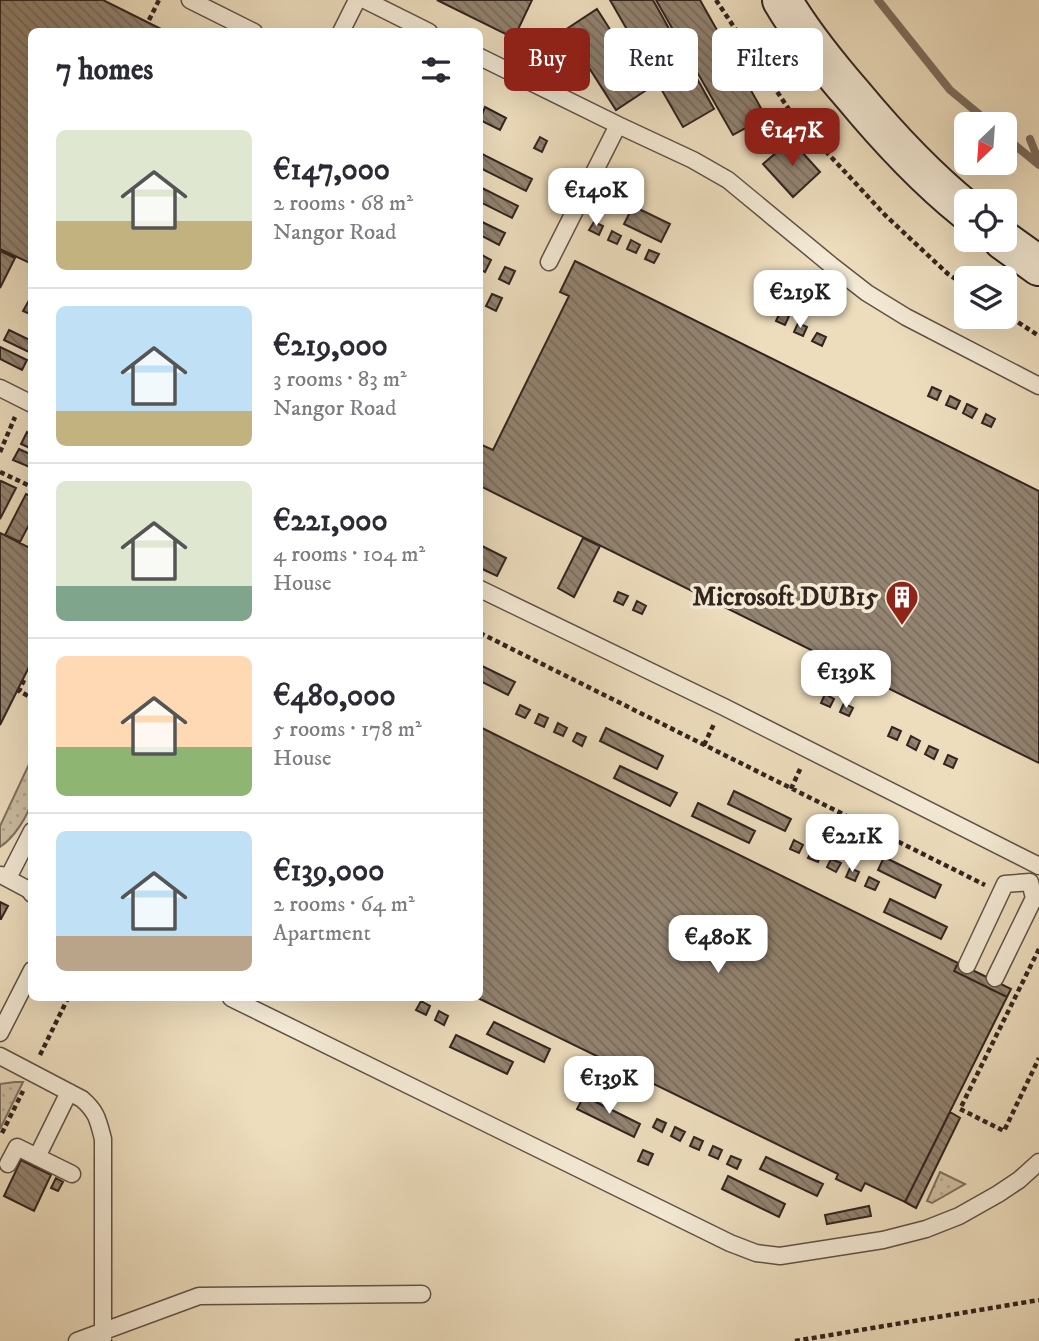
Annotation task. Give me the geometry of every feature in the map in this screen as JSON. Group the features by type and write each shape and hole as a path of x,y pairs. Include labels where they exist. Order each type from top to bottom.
{"main road":[{"path":"782,0 832,71 876,124 954,199"},
{"path":"1017,250 1039,266"}],"lane":[{"path":"190,0 225,10 249,28"},
{"path":"343,28 357,0"},
{"path":"365,0 421,28"},
{"path":"483,58 693,160 728,180 867,293 906,317 1039,386"},
{"path":"549,262 618,125"},
{"path":"0,388 28,402"},
{"path":"483,590 722,706 1039,867 1030,882 1034,898 995,978"},
{"path":"28,837 4,876 28,890"},
{"path":"967,965 1005,884 1030,882"},
{"path":"0,1033 28,978"},
{"path":"237,1001 730,1243 756,1253 780,1256 883,1240 926,1229 959,1216 998,1194 1039,1162"},
{"path":"0,1056 82,1099 98,1117 103,1139 103,1336"},
{"path":"37,1157 69,1092"},
{"path":"8,1164 17,1147 72,1174"},
{"path":"76,1341 103,1336 199,1296 422,1294"}],"path":[{"path":"149,20 159,0"},
{"path":"716,0 794,117 885,215 954,278"},
{"path":"1017,322 1039,336"},
{"path":"0,452 16,414"},
{"path":"0,472 28,485"},
{"path":"483,634 1001,893"},
{"path":"24,680 19,691 28,696"},
{"path":"1039,949 960,1109 1004,1131 1039,1058"},
{"path":"795,1341 1039,1300"}],"shaded area":[{"path":"28,766 28,811 15,832 0,847 0,826"},
{"path":"23,1082 0,1129 0,1084"},
{"path":"940,1172 965,1184 932,1203 927,1201"}],"building":[{"path":"0,0 103,0 159,28 28,28 28,262 0,249"},
{"path":"437,0 532,0 519,28 504,28 504,33"},
{"path":"610,0 653,0 669,28 626,28"},
{"path":"656,0 700,0 716,28 712,28 712,91 751,91 766,117 733,135 698,74 698,28 672,28"},
{"path":"597,9 609,28 604,28 604,91 645,91 616,110 590,69 590,28 568,28"},
{"path":"698,80 714,109 683,127 662,91 698,91"},
{"path":"485,107 506,118 500,130 483,122"},
{"path":"540,137 547,141 542,152 534,148"},
{"path":"791,140 820,172 793,197 763,164"},
{"path":"483,154 532,179 526,191 483,170"},
{"path":"483,188 518,206 512,218 483,204"},
{"path":"633,206 670,224 661,242 624,224"},
{"path":"483,222 505,233 499,245 483,237"},
{"path":"594,222 603,226 599,235 589,230"},
{"path":"612,231 621,236 617,244 608,240"},
{"path":"631,240 640,245 636,253 627,249"},
{"path":"649,250 659,254 654,263 645,259"},
{"path":"0,251 15,258 0,288"},
{"path":"483,256 491,260 485,272 483,271"},
{"name":"Microsoft DUB15","path":"575,261 1039,491 1039,763 483,487 483,445 493,450 569,296 560,292"},
{"path":"505,267 515,271 509,284 499,279"},
{"path":"492,294 502,298 496,311 486,306"},
{"path":"780,312 789,316 785,325 776,321"},
{"path":"798,323 807,327 803,336 794,332"},
{"path":"9,330 28,339 28,352 4,340"},
{"path":"817,333 826,337 822,346 812,341"},
{"path":"0,347 27,360 22,370 0,359"},
{"path":"932,387 941,391 937,400 928,396"},
{"path":"950,396 960,401 956,409 946,405"},
{"path":"967,404 977,409 972,418 963,413"},
{"path":"986,414 995,419 991,427 982,423"},
{"path":"27,432 28,447 21,444"},
{"path":"19,449 28,453 28,466 13,460"},
{"path":"0,482 16,488 0,519"},
{"path":"26,494 28,495 28,527 20,542 5,535"},
{"path":"0,533 28,547 28,669 0,725"},
{"path":"583,538 600,546 574,597 558,588"},
{"path":"483,546 506,558 497,576 483,569"},
{"path":"618,592 628,596 623,605 614,601"},
{"path":"637,601 646,606 642,614 633,610"},
{"path":"483,666 515,682 508,695 483,682"},
{"path":"825,694 834,699 830,707 821,703"},
{"path":"844,703 853,708 849,716 840,712"},
{"path":"520,705 530,710 525,718 516,714"},
{"path":"539,714 548,718 544,727 535,723"},
{"path":"558,723 567,728 563,736 554,732"},
{"path":"892,727 901,731 897,740 888,736"},
{"path":"483,728 958,963 954,971 1007,997 905,1202 865,1183 861,1191 836,1179 838,1174 483,1000"},
{"path":"606,728 663,756 657,769 600,741"},
{"path":"577,733 586,737 582,746 573,741"},
{"path":"911,736 920,741 916,750 907,745"},
{"path":"929,746 938,750 934,759 925,754"},
{"path":"948,755 957,759 953,768 944,764"},
{"path":"620,766 677,793 670,806 614,778"},
{"path":"734,791 791,819 785,831 728,804"},
{"path":"698,803 755,831 749,843 692,816"},
{"path":"794,840 803,845 799,853 790,849"},
{"path":"812,850 821,854 818,862 808,858"},
{"path":"884,857 941,885 935,898 878,870"},
{"path":"831,859 841,863 836,872 827,867"},
{"path":"850,868 859,872 855,881 846,877"},
{"path":"869,877 879,882 875,890 865,886"},
{"path":"890,899 947,927 941,939 884,912"},
{"path":"0,902 8,906 1,919 0,919"},
{"path":"958,963 1011,989 1007,997 954,971"},
{"path":"421,1001 430,1006 426,1015 416,1010"},
{"path":"439,1011 448,1016 444,1025 435,1020"},
{"path":"494,1022 550,1049 544,1062 487,1034"},
{"path":"456,1035 513,1062 507,1074 450,1047"},
{"path":"571,1060 628,1087 622,1100 565,1073"},
{"path":"584,1096 640,1124 634,1137 577,1109"},
{"path":"950,1112 960,1118 916,1208 905,1202"},
{"path":"657,1119 666,1123 662,1132 653,1127"},
{"path":"675,1127 685,1132 680,1141 671,1136"},
{"path":"694,1137 703,1141 699,1150 690,1146"},
{"path":"713,1146 722,1150 718,1159 709,1155"},
{"path":"643,1150 653,1154 648,1165 638,1161"},
{"path":"731,1156 741,1160 737,1169 727,1164"},
{"path":"766,1157 823,1184 817,1196 760,1169"},
{"path":"21,1160 51,1175 34,1211 4,1196"},
{"path":"728,1176 785,1204 779,1217 722,1189"},
{"path":"56,1178 63,1182 58,1191 51,1188"},
{"path":"869,1206 871,1216 827,1224 825,1215"}],"waterway":[{"path":"878,0 950,90 977,112"},
{"path":"1030,139 1039,162"},
{"path":"1017,147 1039,165"}],"place":[{"name":"Microsoft DUB15","path":"902,627"}]}
